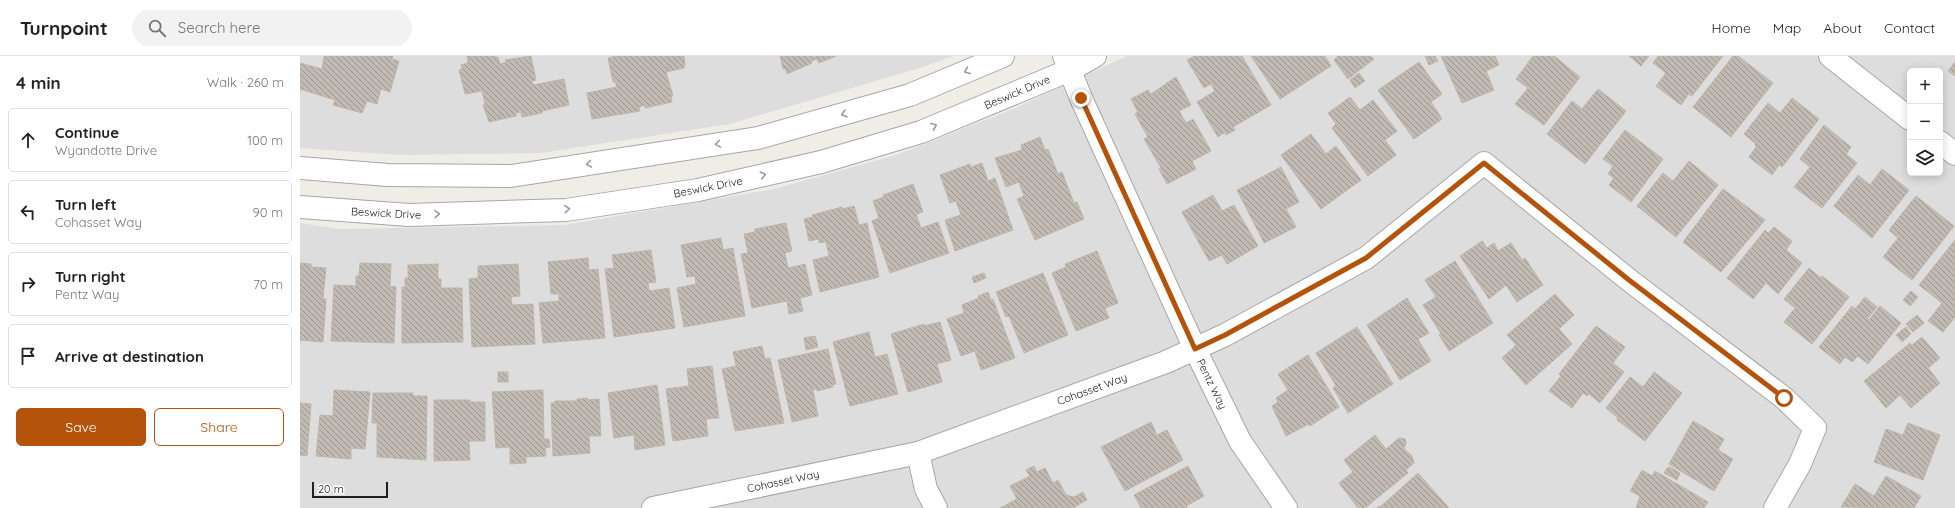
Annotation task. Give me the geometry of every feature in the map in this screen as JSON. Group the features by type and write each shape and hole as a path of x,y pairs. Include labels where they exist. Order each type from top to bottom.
{"street":[{"path":"300,168 388,175 512,176 758,138 910,95 1002,56"},
{"name":"Beswick Drive","path":"300,207 409,215 566,210 698,190 821,162 921,132 1067,63 1095,56"},
{"path":"1830,56 1907,117"},
{"name":"Pentz Way","path":"1067,63 1084,105 1195,349 1240,442 1286,508"},
{"path":"1943,144 1955,154"},
{"name":"Cohasset Way","path":"653,508 918,453 1166,362 1225,335 1366,258 1484,163 1636,284 1784,398 1814,428 1800,464 1775,508"},
{"path":"918,453 926,489 936,508"}],"shaded area":[{"path":"300,56 953,56 923,67 730,124 541,153 400,155 300,148"},
{"path":"1127,56 1955,56 1955,508 300,508 300,223 340,229 565,225 774,189 896,155 1013,109"}],"building":[{"path":"324,56 393,56 392,59 399,61 390,92 381,89 377,104 367,101 362,113 333,105 335,100 300,89 300,63 322,69"},
{"path":"467,56 496,56 496,58 498,57 500,64 506,62 505,60 531,56 536,80 532,81 533,85 564,79 569,105 522,117 521,112 516,113 516,116 489,122 483,105 485,104 482,91 465,94 459,70 462,69 461,65 468,63"},
{"path":"616,56 684,56 684,68 666,72 673,96 671,96 672,102 645,108 645,105 639,107 640,111 592,119 587,93 617,87 615,82 613,82 608,58"},
{"path":"780,56 836,56 819,63 817,59 811,61 812,63 787,74 785,68 783,69"},
{"path":"1195,56 1242,56 1271,105 1233,127 1235,130 1226,135 1225,132 1218,137 1197,102 1215,91 1211,84 1204,88 1187,60"},
{"path":"1251,56 1325,56 1331,66 1280,99"},
{"path":"1338,56 1371,56 1374,59 1348,79 1334,60"},
{"path":"1425,56 1435,56 1438,61 1429,65"},
{"path":"1441,56 1495,56 1499,65 1486,71 1494,90 1462,103"},
{"path":"1533,56 1554,56 1580,77 1544,125 1515,104 1528,88 1516,79"},
{"path":"1629,56 1649,56 1641,66"},
{"path":"1658,56 1723,56 1692,96 1689,94 1681,105 1656,86 1666,73 1653,63"},
{"path":"1733,56 1738,56 1773,83 1731,137 1693,107"},
{"path":"1419,62 1442,94 1431,102 1442,119 1414,139 1378,90"},
{"path":"1955,62 1955,76 1948,71"},
{"path":"1359,73 1365,81 1355,88 1350,80"},
{"path":"1176,77 1191,105 1179,111 1186,123 1193,119 1211,151 1192,161 1196,169 1167,184 1159,169 1161,168 1144,139 1148,137 1135,114 1138,112 1131,99 1148,90 1151,94"},
{"path":"1598,89 1626,111 1585,164 1547,134 1572,101 1582,109"},
{"path":"1350,97 1360,110 1373,100 1397,131 1385,140 1396,155 1368,176 1332,128 1336,124 1328,113"},
{"path":"1792,98 1819,119 1782,167 1779,165 1772,175 1749,157 1756,147 1756,144 1744,134 1768,103 1780,113"},
{"path":"1824,125 1851,147 1846,154 1857,163 1822,208 1794,187 1810,167 1800,159"},
{"path":"1625,130 1663,159 1631,202 1609,185 1614,178 1608,174 1613,166 1603,159"},
{"path":"1311,134 1326,154 1336,146 1361,180 1321,209 1281,155"},
{"path":"1040,137 1045,150 1048,149 1058,174 1062,172 1074,203 1077,202 1084,219 1035,240 1017,199 1024,196 1019,182 1006,187 995,158 1022,150 1021,145"},
{"path":"1689,161 1718,185 1676,237 1637,206 1663,173 1673,181"},
{"path":"982,163 988,181 995,178 1013,230 955,251 945,220 961,215 956,201 950,203 940,175 970,164 971,167"},
{"path":"1281,167 1299,202 1286,209 1296,227 1264,243 1237,190"},
{"path":"1882,169 1909,190 1872,238 1834,206 1858,175 1870,185"},
{"path":"913,184 923,212 916,214 921,228 938,222 949,253 890,273 872,221 879,218 873,201 884,197 883,195"},
{"path":"1723,189 1765,220 1721,272 1683,242"},
{"path":"1213,195 1222,211 1234,205 1258,246 1227,264 1222,255 1209,261 1182,212"},
{"path":"1916,196 1954,226 1912,280 1883,257 1898,238 1889,230"},
{"path":"854,206 859,225 867,223 879,277 820,292 813,260 829,256 826,242 819,243 819,239 809,241 804,219 813,217 812,215 842,207 843,209"},
{"path":"786,223 792,251 785,253 788,268 805,264 812,295 800,298 803,311 789,314 787,301 752,308 741,254 748,253 744,234 755,232 755,229"},
{"path":"1774,227 1792,241 1786,250 1802,263 1778,294 1766,283 1753,299 1727,278 1765,230 1768,233"},
{"path":"721,238 723,250 733,248 745,316 684,327 677,288 696,284 695,276 687,277 681,245"},
{"path":"1955,240 1955,317 1943,332 1928,321 1942,303 1919,285"},
{"path":"1482,241 1487,248 1494,243 1498,251 1511,243 1522,260 1525,258 1543,285 1517,302 1506,285 1489,299 1460,256"},
{"path":"651,250 656,282 648,283 649,291 669,288 675,328 614,337 605,269 614,268 612,255"},
{"path":"1097,251 1118,303 1105,308 1109,318 1076,331 1052,273 1066,267 1065,264"},
{"path":"588,258 589,270 598,269 605,338 543,343 539,303 559,301 559,294 551,294 548,262"},
{"path":"1455,261 1493,323 1449,351 1439,335 1441,334 1423,305 1436,297 1425,280"},
{"path":"300,263 311,264 311,267 326,268 323,298 326,299 323,342 300,340"},
{"path":"360,263 391,264 390,286 396,287 394,343 331,341 334,285 356,286 356,276 359,276"},
{"path":"438,264 438,279 441,279 441,288 462,288 463,342 402,343 402,287 405,287 405,278 408,278 408,265"},
{"path":"518,264 520,296 511,297 512,305 533,304 535,344 472,347 469,279 478,278 478,266"},
{"path":"1809,268 1849,297 1812,344 1784,322 1795,308 1784,299"},
{"path":"984,273 986,278 974,283 972,277"},
{"path":"1043,273 1068,335 1024,353 1009,316 1006,317 996,292"},
{"path":"1911,291 1918,297 1910,306 1903,300"},
{"path":"988,292 991,300 993,299 1015,358 981,370 975,351 961,356 947,319 964,313 962,305 979,298 978,296"},
{"path":"1555,294 1574,315 1559,329 1572,344 1526,385 1502,358 1516,345 1507,335"},
{"path":"1865,297 1877,307 1867,319 1869,320 1880,306 1901,323 1868,364 1858,356 1852,362 1845,357 1840,364 1819,347 1852,306 1855,309"},
{"path":"1407,298 1429,333 1418,339 1431,361 1400,380 1367,325"},
{"path":"1917,315 1924,323 1913,332 1906,324"},
{"path":"940,322 951,360 937,364 942,382 908,392 891,334 924,324 924,326"},
{"path":"1596,326 1625,347 1613,363 1624,372 1600,403 1589,394 1587,396 1583,393 1572,408 1549,391 1561,376 1559,374"},
{"path":"1357,327 1393,384 1348,413 1333,388 1336,386 1316,353"},
{"path":"1906,327 1911,334 1902,342 1896,335"},
{"path":"869,332 875,357 887,354 898,394 850,406 833,342"},
{"path":"815,336 818,347 806,350 804,338"},
{"path":"1922,337 1940,358 1928,368 1940,383 1911,408 1900,395 1886,408 1864,381 1910,343 1912,345"},
{"path":"762,346 765,359 770,358 784,423 735,431 722,369 736,366 733,352"},
{"path":"828,349 836,384 832,385 833,387 817,391 816,389 813,390 818,416 792,422 778,360"},
{"path":"1308,355 1339,407 1310,426 1309,424 1286,436 1272,406 1278,402 1276,398 1288,390 1278,374"},
{"path":"712,366 719,418 706,419 708,436 673,441 666,389 689,386 687,369"},
{"path":"498,372 508,372 508,382 498,382"},
{"path":"1654,372 1682,393 1645,441 1617,420 1618,418 1606,408 1630,377 1643,387"},
{"path":"657,385 665,445 635,450 634,435 614,438 608,393"},
{"path":"334,390 370,392 365,449 351,448 351,459 316,456 320,415 333,416"},
{"path":"543,390 544,439 549,439 550,447 545,448 546,456 526,457 526,463 510,464 510,447 496,448 492,392"},
{"path":"373,393 413,393 413,396 427,396 426,460 377,457 377,423 372,423"},
{"path":"587,398 588,400 599,399 601,436 589,436 590,453 553,456 551,403 554,403 555,401 577,401 577,399"},
{"path":"434,400 470,400 470,402 485,402 485,441 469,441 470,460 434,461"},
{"path":"300,403 311,404 307,456 300,455"},
{"path":"1693,421 1724,439 1718,450 1733,459 1714,491 1669,464"},
{"path":"1151,422 1157,435 1167,430 1183,460 1125,491 1101,447"},
{"path":"1908,423 1940,435 1923,480 1874,462 1886,429 1903,435"},
{"path":"1375,435 1386,449 1399,438 1405,439 1406,443 1404,449 1412,456 1414,463 1406,470 1408,473 1365,508 1358,508 1339,483 1353,472 1344,460"},
{"path":"1034,466 1037,472 1045,468 1053,483 1058,480 1066,495 1074,497 1083,492 1087,500 1073,508 1000,508 1017,499 1010,486 1030,476 1026,470"},
{"path":"1188,466 1204,496 1186,506 1188,508 1141,508 1134,495"},
{"path":"1670,467 1680,473 1677,480 1664,473 1667,468"},
{"path":"1642,470 1652,476 1655,471 1708,502 1704,508 1636,508 1640,496 1630,491"},
{"path":"1418,473 1449,508 1377,508 1379,506 1380,507"},
{"path":"1886,476 1921,496 1914,508 1841,507 1855,484 1874,496"}],"route":[{"path":"1081,98 1195,349 1225,335 1366,258 1484,163 1629,280 1784,398"}]}
